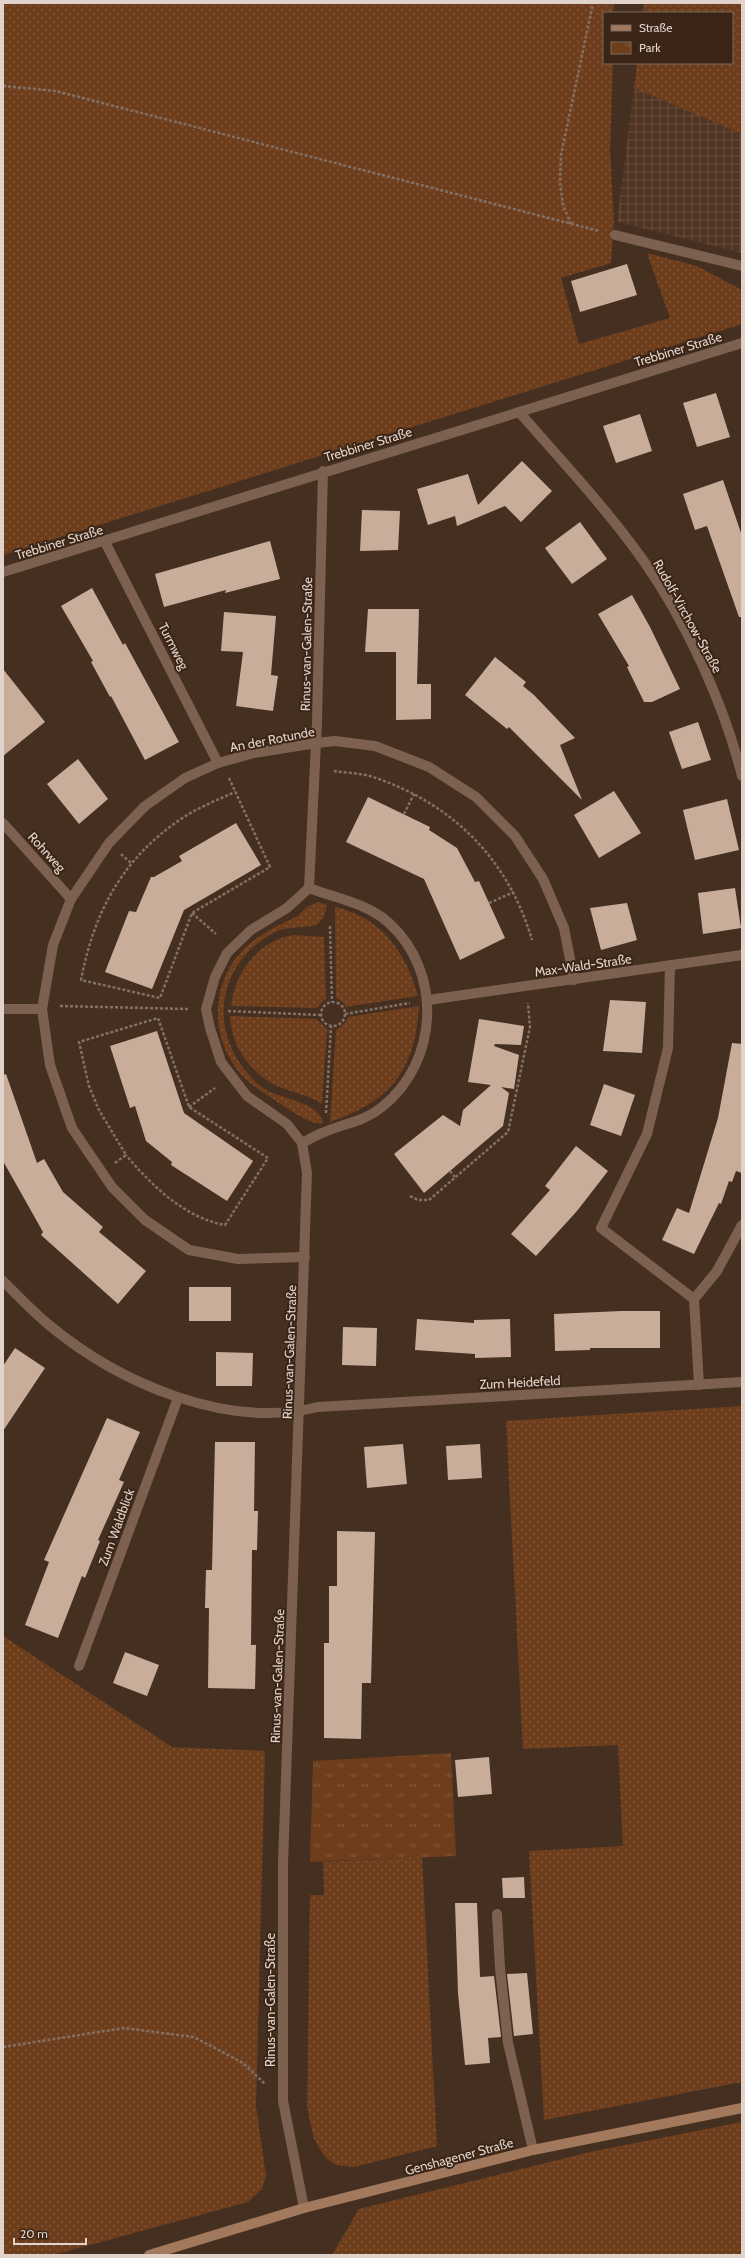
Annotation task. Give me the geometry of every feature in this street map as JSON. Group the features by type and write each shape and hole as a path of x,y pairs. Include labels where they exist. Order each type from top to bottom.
{"street":[{"path":"615,235 742,266"},
{"name":"Trebbiner Straße","path":"3,572 105,542 323,472 742,343"},
{"name":"Rudolf-Virchow-Straße","path":"519,412 602,506 643,561 682,625 714,691 736,753 742,776"},
{"name":"Rinus-van-Galen-Straße","path":"304,2208 282,2101 283,1864 300,1412 307,1173 302,1143 287,1124 247,1096 221,1062 210,1028 206,1009 215,977 227,953 251,930 287,908 309,888 316,743 323,472"},
{"name":"Turmweg","path":"105,542 218,763"},
{"name":"An der Rotunde","path":"305,1257 238,1259 189,1250 145,1220 112,1187 72,1128 50,1065 42,1009 53,946 71,898 109,843 145,806 185,778 218,763 254,753 316,743 335,741 375,746 429,767 476,798 515,836 543,879 564,928 574,980"},
{"name":"Rohrweg","path":"3,823 71,898"},
{"path":"302,1143 327,1130 363,1120 382,1108 400,1090 422,1052 426,1031 428,1000 421,973 407,944 388,922 357,904 309,888"},
{"name":"Max-Wald-Straße","path":"428,1000 742,955"},
{"path":"670,966 668,1048 647,1134 601,1228 694,1299"},
{"path":"3,1009 42,1009"},
{"path":"699,1385 694,1299 716,1271 742,1225"},
{"name":"Zum Heidefeld","path":"3,1281 49,1325 101,1362 178,1398 229,1410 278,1413 300,1412 318,1407 742,1382"},
{"name":"Zum Waldblick","path":"79,1666 178,1398"},
{"path":"497,1914 500,1968 508,2044 533,2150"},
{"name":"Genshagener Straße","path":"148,2255 304,2208 533,2150 742,2108"}],"path":[{"path":"571,224 563,205 560,182 562,156 593,3"},
{"path":"3,86 56,91 615,235"},
{"path":"218,763 226,773 235,792 270,867 192,914 160,998 81,980 94,925 112,890 132,863 157,838 181,819 235,792"},
{"path":"334,771 369,776 414,794 446,813 472,836 495,862 514,892 524,914 532,940"},
{"path":"404,814 414,794"},
{"path":"489,903 514,892"},
{"path":"192,914 216,934"},
{"path":"330,926 332,1002"},
{"path":"410,1196 418,1200 429,1200 508,1132 530,1027 527,986"},
{"path":"345,1014 428,1000"},
{"path":"332,1002 340,1004 345,1014 342,1022 331,1026 324,1022 320,1015 322,1007 332,1002"},
{"path":"42,1009 57,1006 188,1009"},
{"path":"228,1011 320,1015"},
{"path":"158,1018 188,1107 268,1158 226,1225 208,1222 181,1206 156,1187 126,1155 98,1110 89,1086 80,1042 158,1018"},
{"path":"326,1115 331,1026"},
{"path":"519,1058 524,1060"},
{"path":"188,1107 215,1088"},
{"path":"102,1172 126,1155"},
{"path":"450,1171 455,1178"},
{"path":"3,2047 124,2028 194,2037 243,2063 282,2101"}],"shaded area":[{"path":"634,88 742,134 742,253 617,222"}],"green space":[{"path":"3,3 614,3 613,12 603,12 603,64 613,64 610,150 614,222 611,263 561,278 579,344 670,318 647,253 697,266 742,290 742,324 3,555"},
{"path":"644,3 742,3 742,134 634,88 637,64 733,64 733,12 642,12"},
{"path":"318,902 327,905 324,917 317,925 280,930 254,946 239,963 229,982 224,1003 225,1024 230,1045 242,1066 258,1084 265,1089 274,1094 310,1107 318,1113 323,1120 321,1124 315,1123 288,1109 256,1087 239,1072 228,1054 222,1039 218,1008 220,993 225,978 232,964 242,951 261,936 275,927 296,917 308,906"},
{"path":"335,907 352,912 366,919 379,928 390,939 407,965 418,996 345,1007 344,1003 336,998"},
{"path":"294,935 324,937 326,999 317,1008 231,1006 233,993 238,981 243,970 251,960 270,943 281,938"},
{"path":"419,1006 417,1029 412,1049 405,1066 396,1080 384,1093 369,1104 351,1114 330,1122 336,1030 345,1023 348,1017"},
{"path":"230,1016 316,1019 327,1029 322,1104 273,1084 256,1072 243,1056 238,1046 231,1026"},
{"path":"742,1406 742,2082 544,2120 529,1851 623,1846 618,1745 523,1749 506,1421"},
{"path":"3,1636 172,1747 265,1751 256,2106 266,2176 262,2189 248,2202 53,2255 3,2255"},
{"path":"451,1753 456,1856 310,1862 313,1761"},
{"path":"422,1857 437,2146 354,2167 336,2165 324,2156 314,2139 307,2107 310,1895 324,1895 323,1862"},
{"path":"742,2122 742,2255 332,2255 359,2209 590,2152"}],"building":[{"path":"627,264 637,295 580,312 571,281"},
{"path":"716,393 730,437 697,447 683,403"},
{"path":"640,414 652,451 616,463 603,426"},
{"path":"522,461 552,491 521,522 505,506 457,526 455,516 428,525 417,489 468,474 478,505"},
{"path":"723,480 742,536 742,617 739,617 707,526 695,530 683,494"},
{"path":"362,510 400,511 398,550 360,551"},
{"path":"580,522 607,559 572,584 545,548"},
{"path":"270,541 280,579 225,593 226,590 164,607 155,574"},
{"path":"92,588 123,645 125,643 179,742 145,760 91,662 93,661 61,606"},
{"path":"632,595 650,627 680,689 652,702 644,702 627,667 629,666 598,614"},
{"path":"368,609 419,609 417,684 431,684 431,719 396,720 396,652 365,652"},
{"path":"224,612 276,616 271,675 278,676 273,711 236,706 243,652 221,651"},
{"path":"495,657 526,682 523,686 534,695 575,738 560,745 582,800 509,727 507,729 465,695"},
{"path":"3,669 45,722 3,756"},
{"path":"698,722 711,760 682,769 669,732"},
{"path":"78,759 108,799 79,824 47,784"},
{"path":"614,791 641,833 599,858 574,815"},
{"path":"368,797 430,827 429,830 457,848 475,882 479,881 505,938 460,960 424,879 346,842"},
{"path":"727,799 739,850 695,860 683,810"},
{"path":"236,823 261,865 184,910 152,989 105,972 129,911 136,912 151,877 154,877 182,861 179,856"},
{"path":"735,888 741,928 703,934 698,893"},
{"path":"627,903 637,940 601,950 590,908"},
{"path":"610,1000 646,1002 642,1053 603,1051"},
{"path":"479,1019 524,1026 521,1045 495,1044 494,1046 519,1055 514,1089 501,1087 509,1093 503,1126 424,1193 394,1154 443,1115 460,1126 463,1110 491,1085 468,1082"},
{"path":"157,1031 184,1113 253,1161 227,1201 171,1165 172,1162 146,1141 135,1106 130,1108 110,1046"},
{"path":"732,1043 742,1044 742,1173 736,1171 732,1182 729,1181 721,1204 719,1203 694,1254 662,1240 677,1208 689,1213 718,1118"},
{"path":"6,1074 37,1163 44,1159 63,1192 103,1227 99,1232 146,1271 118,1304 41,1235 43,1232 3,1161 3,1075"},
{"path":"604,1084 635,1095 621,1136 590,1125"},
{"path":"576,1146 608,1171 577,1211 536,1256 511,1234 550,1190 545,1186"},
{"path":"189,1287 231,1287 231,1321 189,1321"},
{"path":"660,1311 660,1348 590,1348 590,1350 555,1351 554,1314"},
{"path":"417,1319 474,1323 474,1320 510,1319 511,1357 475,1358 475,1354 415,1350"},
{"path":"343,1327 377,1328 376,1366 342,1365"},
{"path":"15,1348 45,1368 3,1431 3,1366"},
{"path":"216,1352 253,1353 252,1386 216,1386"},
{"path":"107,1418 140,1432 119,1480 124,1482 98,1540 100,1541 85,1578 82,1576 58,1638 25,1625 49,1562 44,1560"},
{"path":"215,1442 255,1442 254,1511 258,1511 257,1550 252,1550 251,1645 256,1645 255,1689 208,1688 209,1608 205,1608 206,1570 212,1570"},
{"path":"403,1444 407,1484 367,1488 364,1447"},
{"path":"480,1444 482,1478 448,1480 446,1446"},
{"path":"337,1531 375,1532 371,1683 362,1683 361,1739 324,1738 324,1643 329,1643 329,1586 337,1586"},
{"path":"125,1652 159,1665 147,1696 113,1683"},
{"path":"489,1757 492,1794 458,1797 455,1760"},
{"path":"524,1877 525,1898 503,1898 502,1878"},
{"path":"455,1903 477,1903 480,1977 494,1976 501,2037 488,2038 490,2063 465,2065 458,1993"},
{"path":"527,1973 533,2034 514,2036 507,1974"}]}
